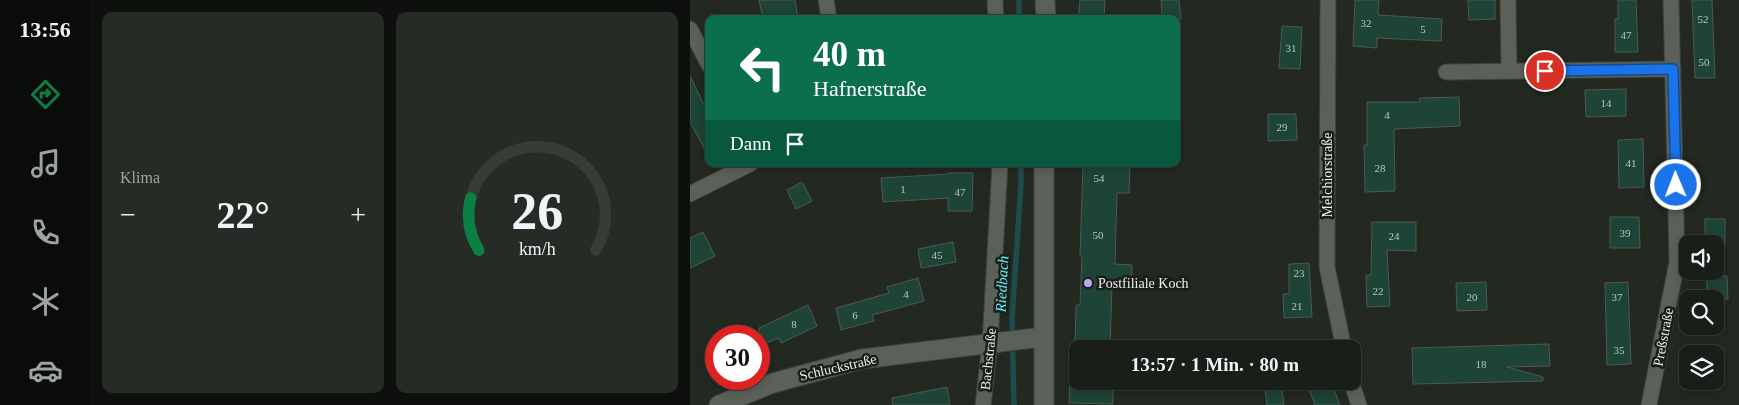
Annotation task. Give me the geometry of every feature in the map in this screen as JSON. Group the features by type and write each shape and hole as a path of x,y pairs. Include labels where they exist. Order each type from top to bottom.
{"street":[{"path":"826,0 828,15"},
{"path":"995,0 996,15"},
{"path":"1045,0 1046,15"},
{"name":"Melchiorstraße","path":"1328,0 1327,268 1342,340"},
{"path":"1508,0 1509,71"},
{"name":"Preßstraße","path":"1650,405 1678,262 1671,0"},
{"path":"690,28 705,57"},
{"path":"1446,72 1673,69"},
{"path":"690,194 744,167"},
{"name":"Bachstraße","path":"983,405 995,343 1000,167"},
{"path":"1044,167 1035,338 1044,405"},
{"name":"Schluckstraße","path":"719,405 773,383 862,359 1035,338"},
{"path":"1354,390 1359,405"}],"building":[{"path":"759,0 795,0 797,15 762,15"},
{"path":"1080,0 1105,0 1104,15 1078,15"},
{"path":"1161,0 1179,0 1181,19 1180,15 1162,15"},
{"path":"1355,0 1379,0 1378,15 1442,19 1441,41 1377,38 1377,48 1353,46"},
{"path":"1468,0 1495,0 1495,19 1469,20"},
{"path":"1618,0 1636,0 1638,52 1615,52 1615,19 1618,19"},
{"path":"1692,0 1712,0 1715,78 1695,78"},
{"path":"1282,26 1302,27 1300,69 1279,68"},
{"path":"690,76 705,107 705,150 690,122"},
{"path":"1626,89 1626,116 1586,117 1585,90"},
{"path":"1459,97 1460,126 1394,129 1395,191 1365,192 1364,145 1367,145 1367,102 1420,102 1420,98"},
{"path":"1268,114 1296,114 1297,140 1268,141"},
{"path":"1643,139 1644,187 1619,188 1618,140"},
{"path":"1083,167 1130,167 1129,193 1117,193 1115,264 1132,265 1131,286 1112,285 1110,340 1075,340 1076,305 1080,305 1082,256 1080,256"},
{"path":"973,173 972,211 948,211 948,198 883,202 881,178"},
{"path":"802,182 812,201 796,209 787,190"},
{"path":"1610,217 1639,217 1640,248 1610,248"},
{"path":"1705,219 1725,219 1725,244 1724,235 1705,235"},
{"path":"1372,222 1416,222 1416,251 1387,250 1390,306 1367,307 1366,275 1371,275"},
{"path":"703,232 715,256 690,268 690,238"},
{"path":"953,242 956,262 921,268 918,249"},
{"path":"1309,263 1312,317 1284,318 1283,294 1289,294 1289,264"},
{"path":"1724,276 1727,276 1728,299 1724,299 1724,290 1707,290 1707,280 1724,280"},
{"path":"918,278 924,301 872,315 874,321 841,330 836,308 889,293 887,287"},
{"path":"1486,282 1487,310 1457,311 1456,283"},
{"path":"1628,282 1631,364 1607,365 1605,283"},
{"path":"808,305 817,326 781,343 779,338 770,342 770,325 765,325"},
{"path":"1549,344 1550,366 1507,367 1543,377 1543,381 1413,384 1412,348"},
{"path":"947,387 950,405 893,405 892,398"},
{"path":"1070,390 1113,390 1113,404 1069,403"},
{"path":"1265,390 1282,390 1284,405 1267,405"},
{"path":"1309,390 1334,390 1340,405 1315,405"}],"waterway":[{"name":"Riedbach","path":"1019,0 1019,15"},
{"name":"Riedbach","path":"1014,405 1012,319 1021,167"}],"place":[{"name":"Postfiliale Koch","path":"1088,283"}],"route":[{"path":"1545,71 1673,69 1676,185"}]}
